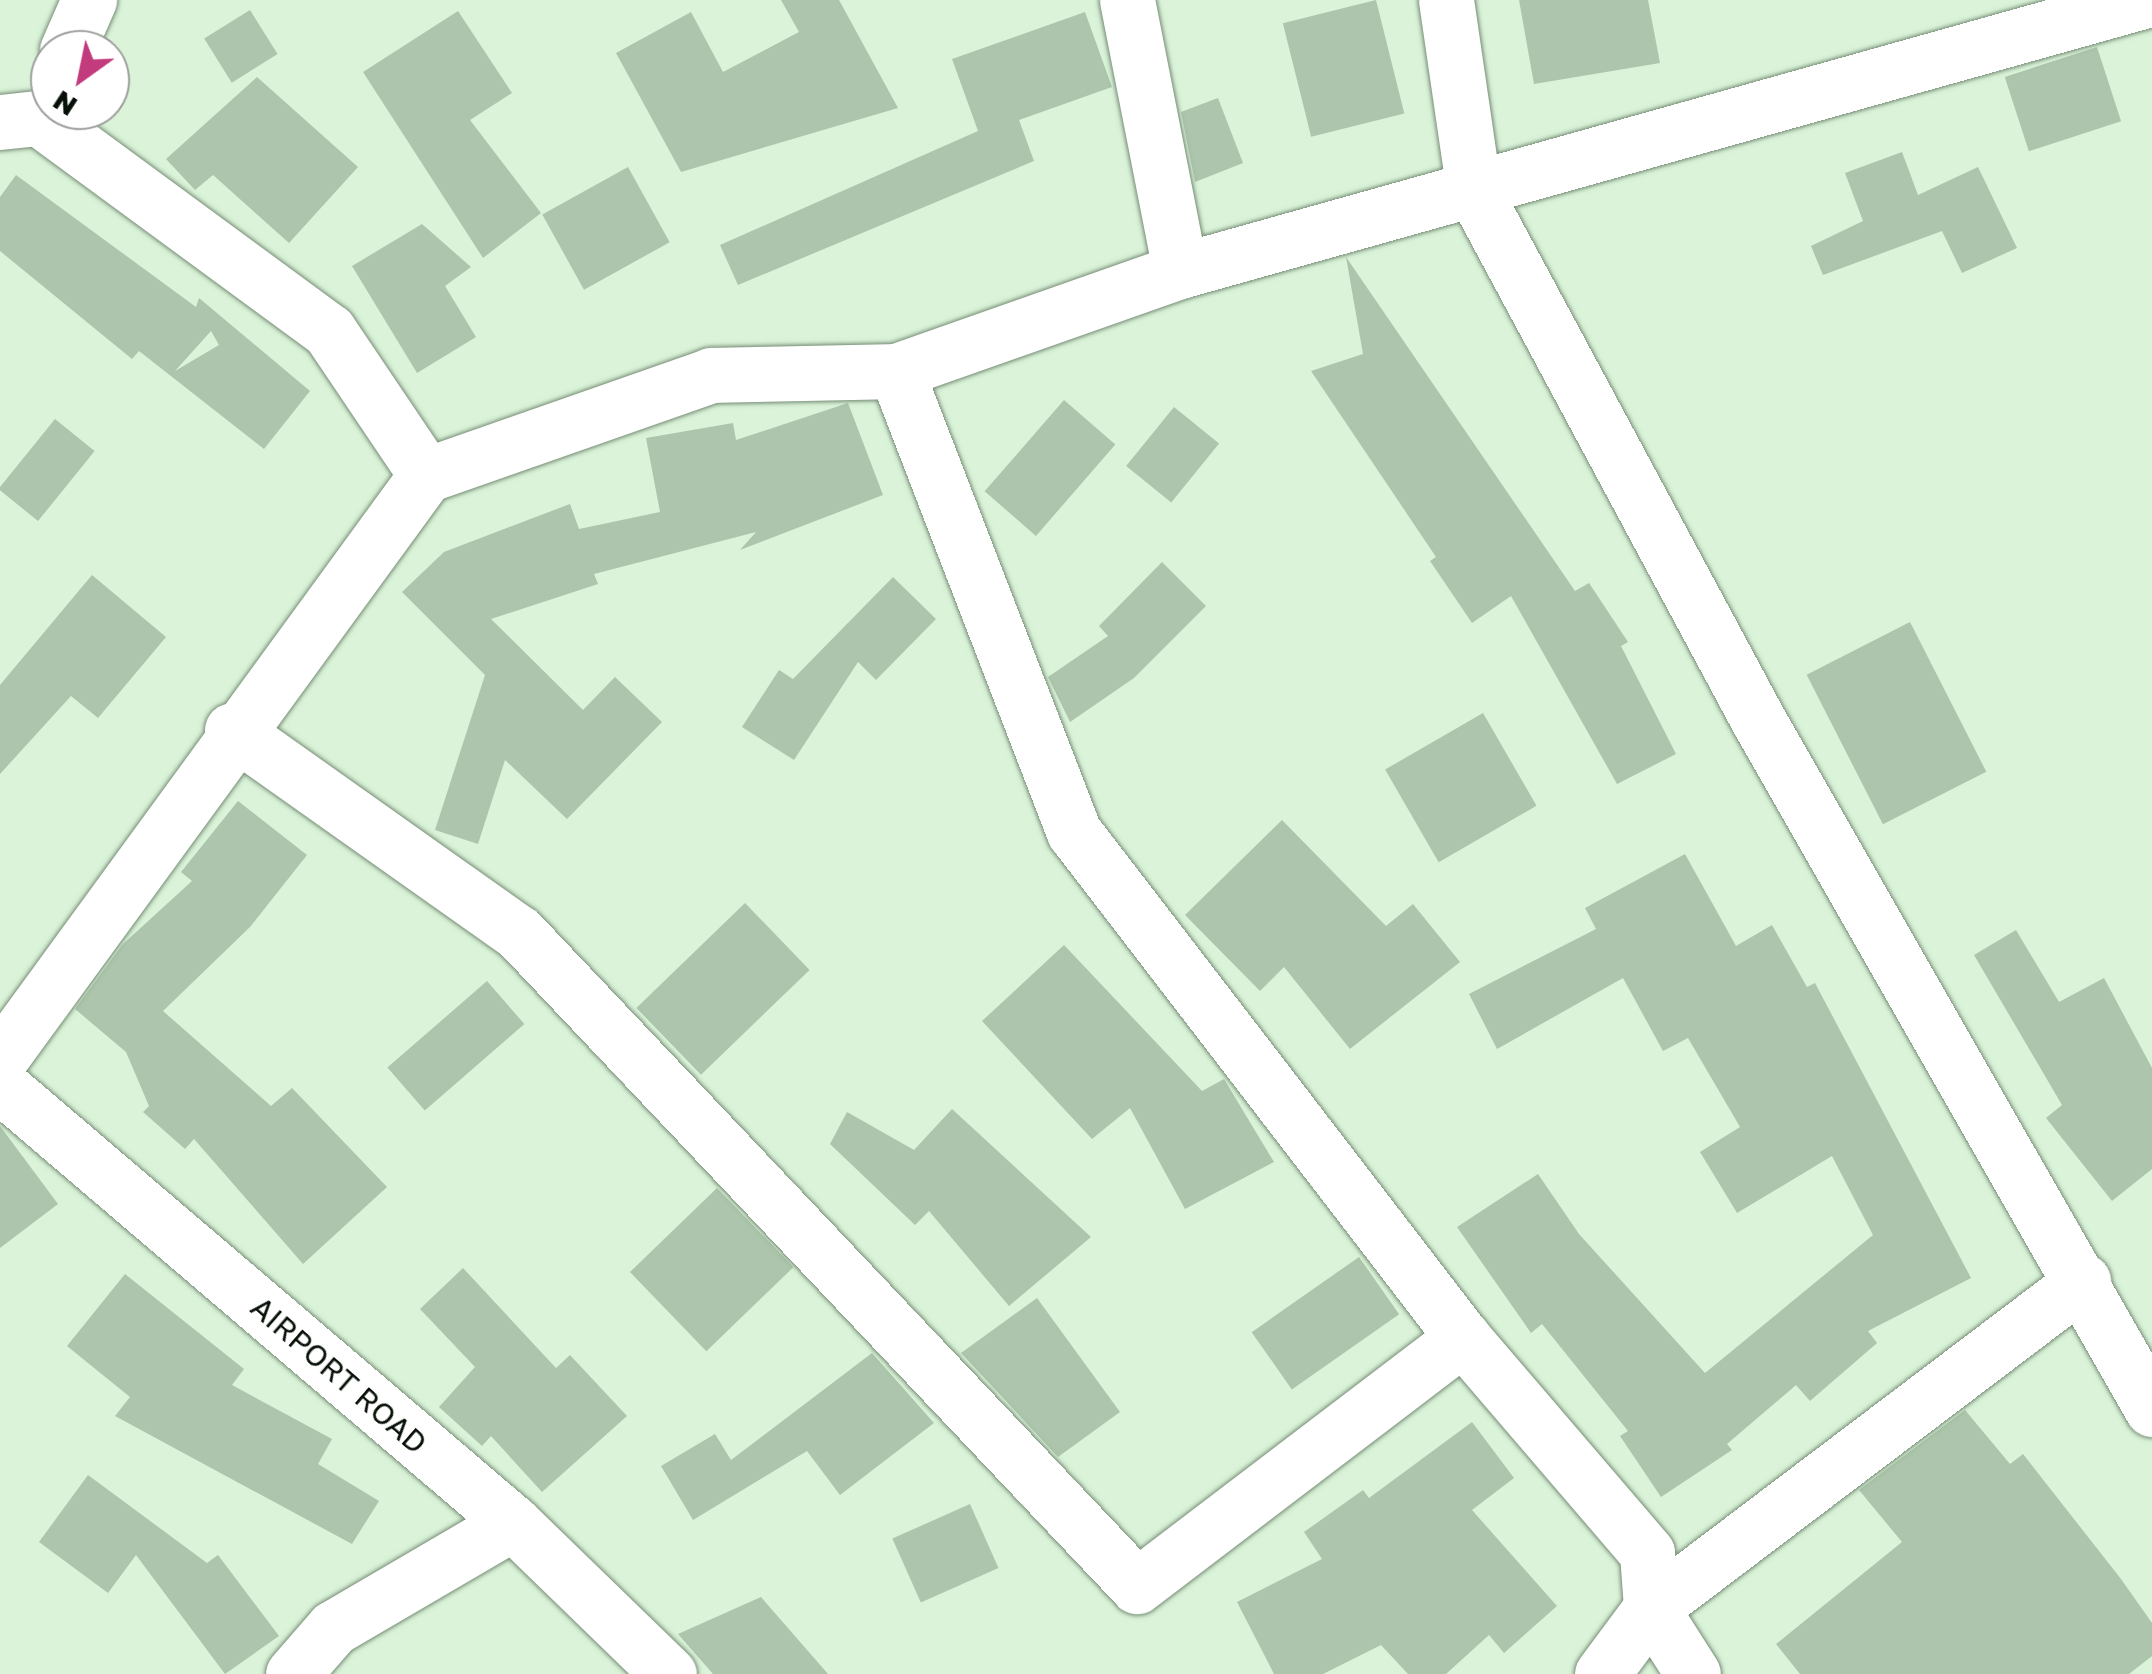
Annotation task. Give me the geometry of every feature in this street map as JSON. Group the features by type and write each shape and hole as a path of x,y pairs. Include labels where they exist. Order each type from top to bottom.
{"street":[{"path":"76,30 88,0"},
{"path":"1128,0 1180,271"},
{"path":"1446,0 1474,191 1757,718 2083,1280 2152,1409"},
{"path":"0,1059 232,730 426,475 710,376 896,371 1180,271 2147,0"},
{"path":"56,130 329,331 426,475"},
{"path":"896,371 1074,832 1464,1338 1647,1553 1651,1608 1693,1674"},
{"path":"232,730 518,933 1137,1586 1464,1338"},
{"name":"AIRPORT ROAD","path":"0,1085 513,1523 669,1674"},
{"path":"1602,1674 1651,1608 2083,1280"},
{"path":"293,1674 333,1628 513,1523"}],"building":[{"path":"781,0 839,0 898,108 681,172 616,53 691,12 723,72 799,32"},
{"path":"1376,0 1404,114 1311,137 1283,23"},
{"path":"1519,0 1648,0 1660,63 1534,84"},
{"path":"250,10 278,54 232,83 204,39"},
{"path":"458,11 512,93 470,120 541,213 483,258 363,72"},
{"path":"1085,12 1112,87 1019,120 1034,161 738,285 720,245 978,131 952,59"},
{"path":"2097,47 2121,121 2029,151 2005,77"},
{"path":"257,77 358,167 289,243 213,175 195,190 166,159"},
{"path":"1218,98 1243,163 1195,182 1181,112"},
{"path":"1902,152 1918,195 1978,167 2017,248 1962,273 1942,231 1823,275 1811,246 1863,221 1845,173"},
{"path":"628,167 670,242 584,290 542,215"},
{"path":"16,175 196,307 199,298 310,391 264,449 139,351 132,359 0,251 0,197","holes":["211,331 219,345 175,371"]},
{"path":"422,224 471,267 445,286 476,337 417,373 352,266"},
{"path":"1346,257 1575,591 1589,583 1628,642 1621,646 1676,754 1617,784 1511,596 1472,623 1430,561 1436,557 1311,371 1363,354"},
{"path":"1064,400 1115,445 1036,536 985,491"},
{"path":"848,403 883,495 740,550 756,532 594,574 598,584 491,619 583,710 615,677 662,722 567,819 505,760 478,844 435,830 485,675 402,592 444,552 570,504 579,529 660,512 646,438 733,423 736,440"},
{"path":"1174,407 1219,444 1171,503 1126,466"},
{"path":"55,419 95,451 38,521 0,487"},
{"path":"1162,562 1206,606 1134,678 1070,722 1048,677 1108,636 1099,626"},
{"path":"92,575 166,637 98,718 71,696 0,774 0,685"},
{"path":"893,577 936,619 876,680 858,662 794,760 742,727 779,670 793,679"},
{"path":"1910,622 1986,772 1883,824 1807,675"},
{"path":"1483,713 1536,806 1439,862 1385,770"},
{"path":"238,801 307,855 250,927 163,1011 271,1106 292,1088 387,1187 303,1264 194,1139 185,1149 143,1112 149,1106 126,1052 75,1009 123,944 192,881 181,872"},
{"path":"1282,820 1386,926 1413,904 1460,962 1350,1049 1284,967 1260,991 1185,915"},
{"path":"1685,854 1736,946 1772,925 1807,987 1815,983 1971,1278 1868,1331 1877,1343 1810,1401 1796,1385 1727,1444 1732,1450 1661,1497 1620,1436 1628,1431 1542,1324 1531,1333 1457,1227 1538,1174 1579,1234 1705,1373 1873,1235 1832,1156 1737,1213 1700,1152 1740,1127 1688,1038 1663,1051 1623,978 1497,1049 1469,994 1596,929 1585,908"},
{"path":"745,903 810,970 701,1075 636,1008"},
{"path":"2016,930 2059,1002 2104,978 2152,1068 2152,1169 2112,1201 2046,1118 2062,1105 1974,955"},
{"path":"1064,945 1202,1091 1224,1079 1274,1162 1185,1209 1130,1108 1092,1139 982,1021"},
{"path":"487,981 524,1024 425,1111 387,1068"},
{"path":"952,1109 1091,1237 1009,1306 929,1211 915,1225 830,1144 847,1112 914,1150"},
{"path":"0,1126 58,1204 0,1248"},
{"path":"717,1188 793,1267 706,1351 630,1272"},
{"path":"1359,1257 1399,1314 1292,1389 1252,1332"},
{"path":"463,1268 556,1368 570,1355 627,1416 542,1492 491,1436 482,1446 439,1407 475,1367 420,1309"},
{"path":"125,1274 244,1369 232,1385 332,1439 318,1464 379,1501 352,1544 115,1416 130,1397 67,1346"},
{"path":"1037,1298 1120,1412 1058,1457 961,1353"},
{"path":"872,1353 934,1423 840,1495 807,1451 693,1520 661,1466 715,1434 731,1460"},
{"path":"1965,1410 2010,1464 2023,1454 2121,1579 2152,1623 2152,1656 2129,1674 1800,1674 1776,1644 1902,1542 1859,1490"},
{"path":"1472,1422 1514,1478 1472,1510 1557,1606 1504,1653 1489,1635 1446,1674 1408,1674 1381,1645 1323,1674 1274,1674 1237,1602 1322,1559 1304,1532 1363,1490 1369,1498"},
{"path":"88,1475 207,1563 218,1555 279,1636 225,1674 136,1555 108,1593 39,1542"},
{"path":"970,1504 998,1568 921,1603 892,1539"},
{"path":"761,1597 828,1674 713,1674 678,1634"}]}
